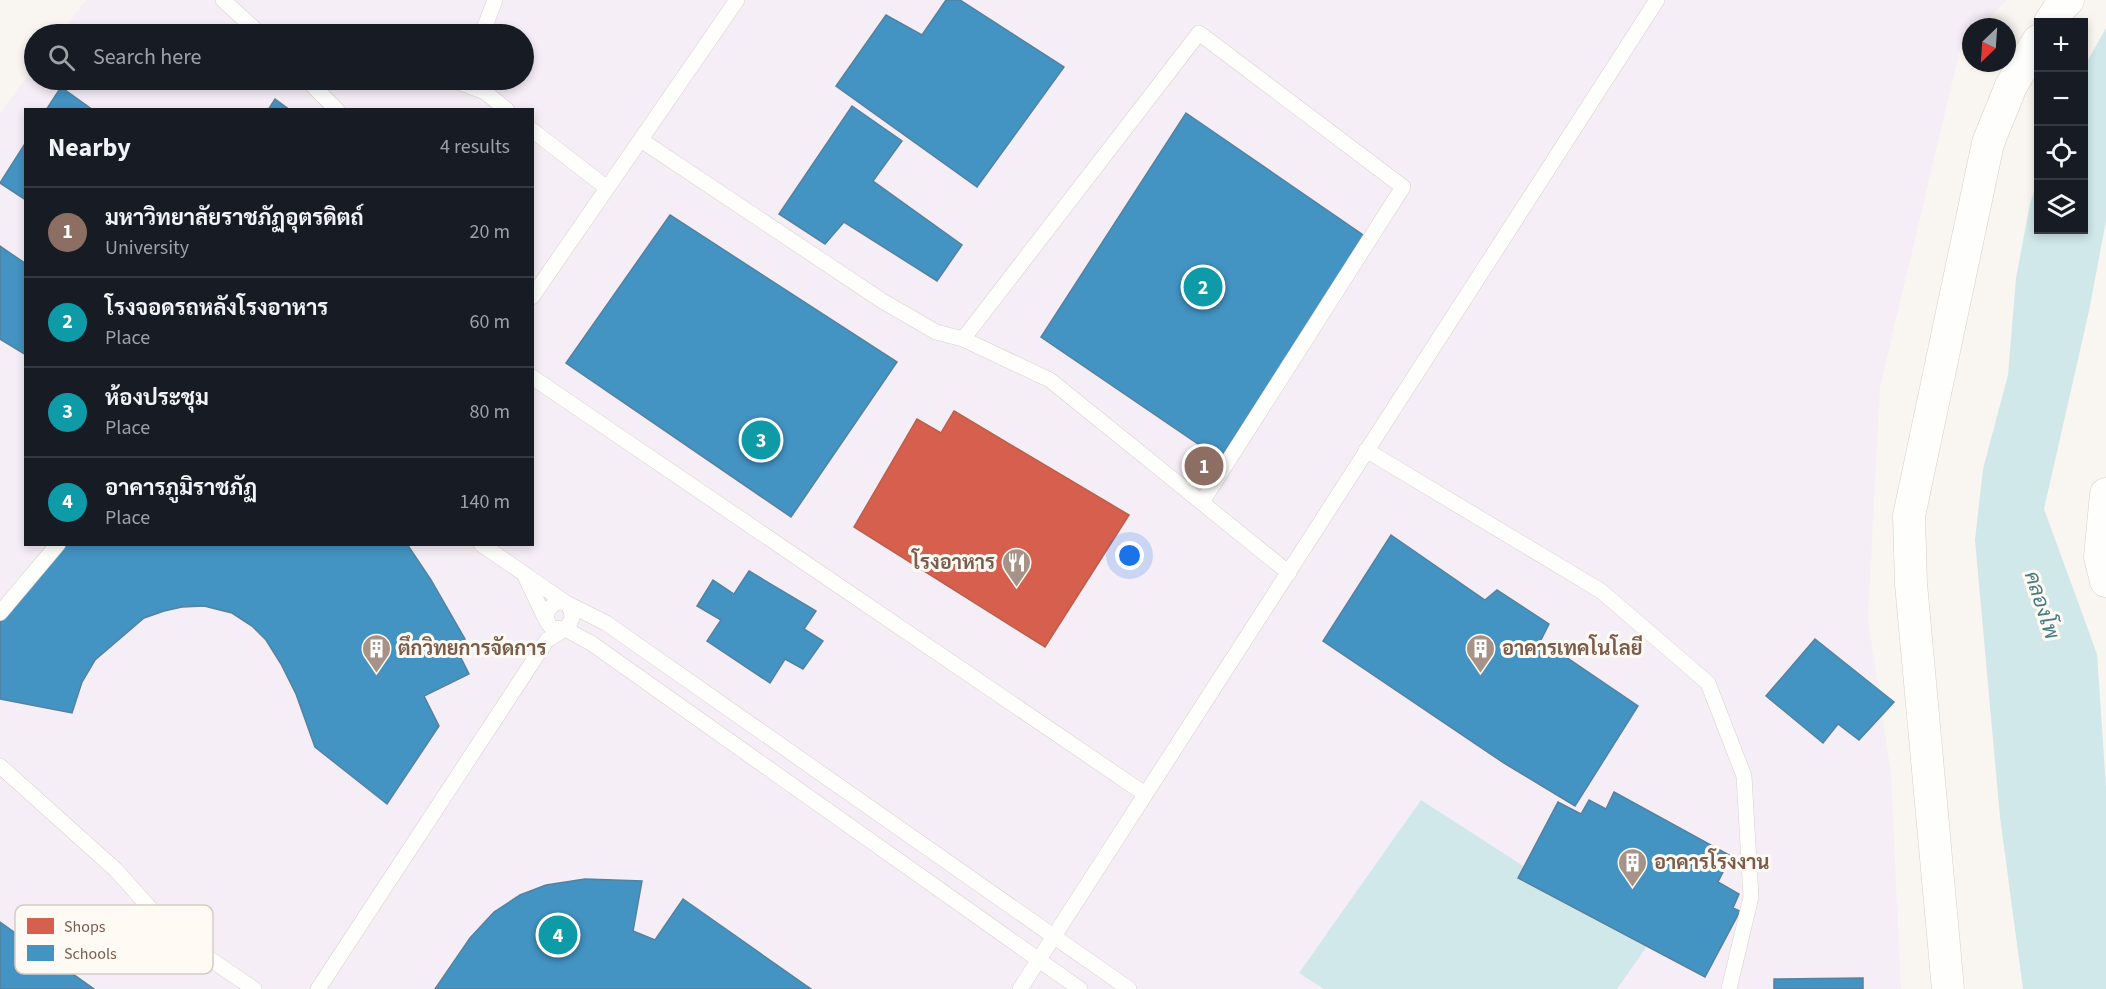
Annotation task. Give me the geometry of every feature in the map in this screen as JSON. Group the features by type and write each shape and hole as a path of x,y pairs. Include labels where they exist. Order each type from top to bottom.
{"street":[{"path":"2053,18 2068,0"},
{"path":"1948,989 1911,584 1909,516 1988,143 2011,86 2034,48"},
{"path":"2106,494 2100,557 2106,580"}],"lane":[{"path":"223,0 249,24"},
{"path":"486,24 495,0"},
{"path":"534,294 737,0"},
{"path":"1020,989 1657,0"},
{"path":"963,339 1199,33 1403,187 1202,502"},
{"path":"318,90 335,108"},
{"path":"479,90 504,108"},
{"path":"534,132 607,188"},
{"path":"641,140 884,302 936,332 963,339 1050,380 1289,573"},
{"path":"534,378 1145,794"},
{"path":"1366,450 1601,591 1707,683 1744,776 1751,897 1729,989"},
{"path":"0,613 56,546"},
{"path":"484,546 566,603 606,623 1129,989"},
{"path":"525,576 552,628 565,629 591,644 1080,989"},
{"path":"547,640 547,613 554,604 566,603"},
{"path":"318,989 547,640 565,629 572,620 572,613 566,603"},
{"path":"0,766 116,870 147,905"},
{"path":"213,962 254,989"}],"shaded area":[{"path":"86,0 2007,0 1989,18 1962,18 1962,44 1880,387 1868,618 1891,775 1901,989 0,989 0,113 24,81 24,90 534,90 534,24 68,24"}],"water":[{"name":"คลองโพ","path":"2106,28 2106,221 2089,311 2044,509 2097,654 2106,787 2106,989 2023,989 2000,817 1975,540 1983,469 2008,375 2016,278 2034,192 2034,234 2088,234 2088,60"},
{"path":"1421,800 1647,946 1617,989 1324,989 1299,973"}],"building: Shops":[{"name":"โรงอาหาร","path":"954,411 1129,515 1045,647 854,527 917,419 941,433"}],"building: Schools":[{"path":"946,0 960,0 1064,67 977,187 836,86 886,15 922,35"},
{"path":"59,90 65,90 90,108 47,108"},
{"path":"275,99 287,108 269,108"},
{"path":"852,106 902,141 873,181 962,245 937,281 844,222 825,244 779,214"},
{"path":"1186,113 1366,237 1220,459 1041,337"},
{"path":"24,145 24,199 0,183"},
{"path":"670,215 897,362 791,517 566,363"},
{"path":"0,246 24,263 24,354 0,339"},
{"name":"อาคารเทคโนโลยี","path":"1391,535 1485,600 1497,590 1549,624 1541,640 1638,706 1575,806 1504,763 1323,641"},
{"name":"ตึกวิทยการจัดการ","path":"63,546 408,546 465,639 455,646 469,674 424,696 439,726 387,804 315,747 296,694 281,664 266,640 252,626 232,613 204,606 182,607 144,618 95,660 82,682 72,713 0,699 0,620"},
{"path":"749,571 816,611 804,629 823,641 803,669 785,659 770,683 707,641 721,620 697,606 713,580 734,594"},
{"path":"1815,639 1894,702 1859,740 1838,724 1823,743 1766,696"},
{"name":"อาคารโรงงาน","path":"1614,792 1731,856 1718,882 1739,894 1733,908 1740,911 1705,977 1518,878 1558,802 1581,814 1589,800 1606,809"},
{"path":"585,879 642,881 633,931 655,940 683,899 811,989 435,989 470,938 494,912 520,895 546,885"},
{"path":"0,922 15,933 15,974 73,974 94,989 0,989"},
{"path":"1863,978 1863,989 1774,989 1774,979"}],"place":[{"name":"โรงจอดรถหลังโรงอาหาร","path":"1203,287"},
{"name":"ห้องประชุม","path":"761,440"},
{"name":"มหาวิทยาลัยราชภัฏอุตรดิตถ์","path":"1204,466"},
{"name":"โรงอาหาร","path":"1016,588"},
{"name":"ตึกวิทยการจัดการ","path":"377,674"},
{"name":"อาคารเทคโนโลยี","path":"1481,674"},
{"name":"อาคารโรงงาน","path":"1633,888"},
{"name":"อาคารภูมิราชภัฏ","path":"558,935"}]}
